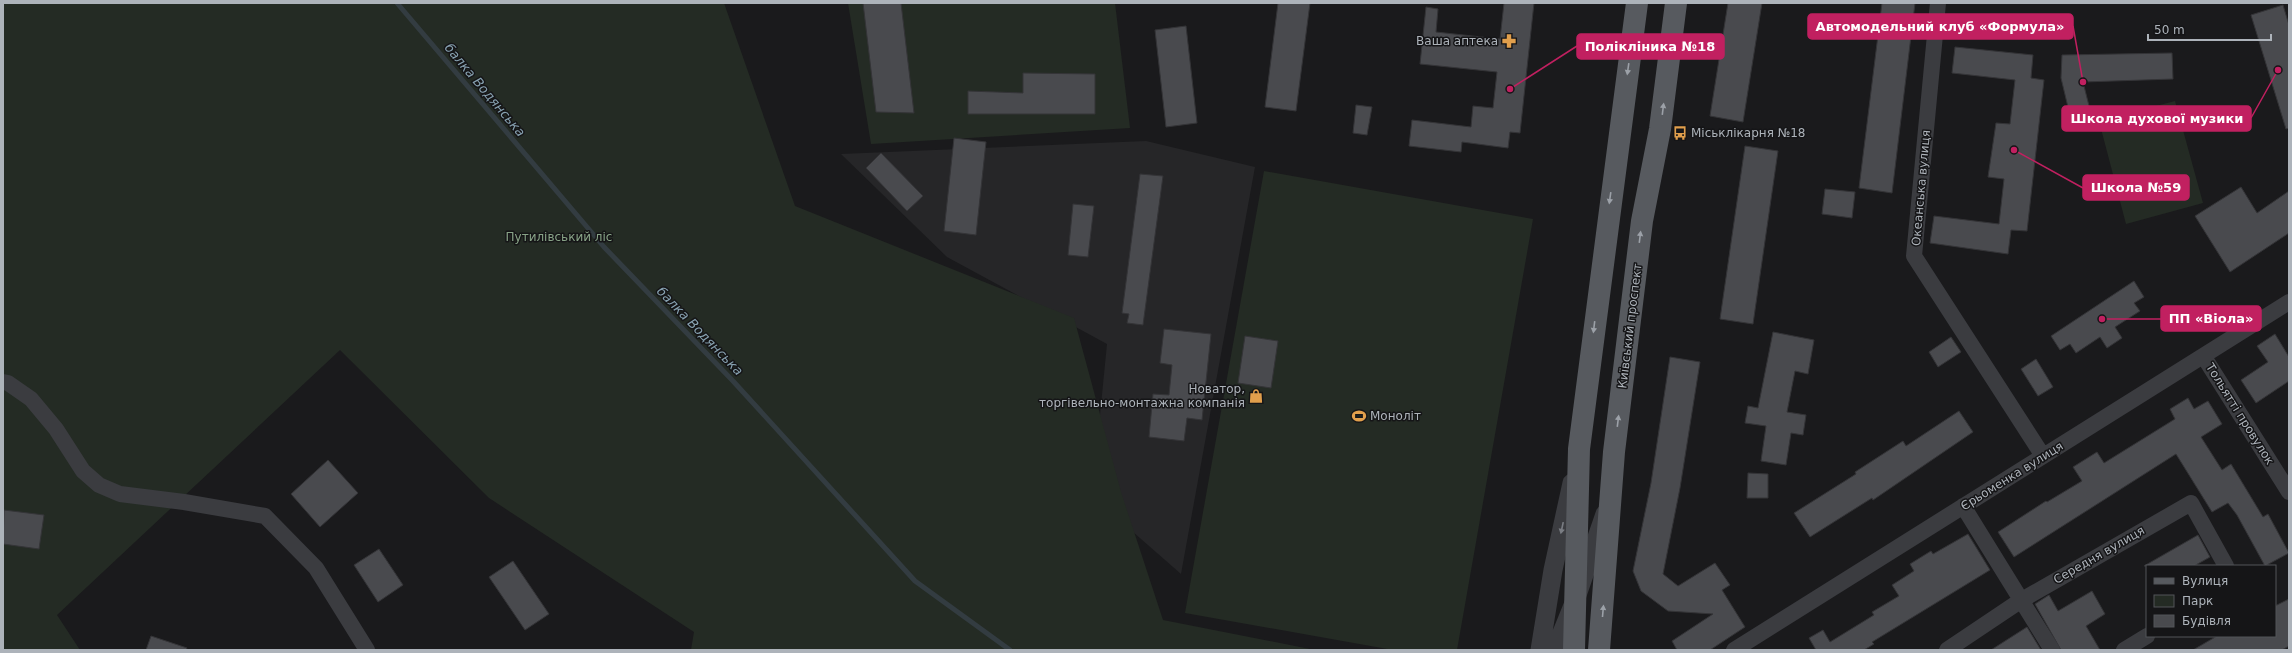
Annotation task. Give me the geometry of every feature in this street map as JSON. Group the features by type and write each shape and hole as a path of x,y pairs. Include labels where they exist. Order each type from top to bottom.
{"main road":[{"path":"1574,650 1579,449 1637,3"},
{"name":"Київський проспект","path":"1599,650 1609,502 1614,452 1642,221 1660,129 1676,3"},
{"path":"1579,449 1614,452"}],"street":[{"name":"Океанська вулиця","path":"1938,3 1914,256 2043,456"},
{"name":"Єрьоменка вулиця","path":"1734,650 2289,302"},
{"name":"Тольятті провулок","path":"2204,356 2289,492"},
{"path":"3,382 8,383 31,399 56,429 83,471 99,485 120,494 184,502 265,516 316,568 367,650"},
{"path":"1540,650 1553,570 1579,449"},
{"path":"1555,650 1576,598 1609,502"},
{"name":"Середня вулиця","path":"1947,650 2020,601 2191,502 2225,565"},
{"path":"1963,506 2020,601 2052,650"},
{"path":"2124,650 2146,637"}],"shaded area":[{"path":"1146,141 1255,167 1181,574 1092,496 1107,344 947,257 841,154"}],"green space":[{"name":"Путилівський ліс","path":"3,3 724,3 795,206 1074,318 1121,492 1163,620 1315,650 691,650 694,632 489,498 340,350 57,615 80,650 3,650"},
{"path":"848,3 1115,3 1130,128 871,144"},
{"path":"2175,101 2203,203 2126,224 2099,121"},
{"name":"Моноліт","path":"1264,171 1533,219 1457,650 1393,650 1185,613"}],"building":[{"path":"863,3 901,3 914,113 876,112"},
{"path":"1278,3 1310,3 1296,111 1265,107"},
{"path":"1504,3 1534,3 1520,133 1510,132 1508,148 1462,142 1461,152 1409,146 1412,120 1471,127 1473,106 1493,108 1497,72 1420,64 1426,7 1438,9 1436,32 1500,39"},
{"path":"1728,3 1762,3 1743,122 1710,116"},
{"path":"1882,3 1915,3 1892,193 1859,188"},
{"path":"2283,5 2289,25 2289,128 2286,129 2251,15"},
{"path":"1186,26 1197,123 1166,127 1155,30"},
{"path":"1955,47 2033,55 2031,78 2044,80 2027,231 2011,230 2008,254 1930,243 1934,216 1999,224 2004,179 1988,177 1996,123 2010,124 2015,80 1952,73"},
{"path":"2172,53 2173,79 2083,82 2093,122 2073,128 2061,78 2062,55"},
{"path":"1023,73 1095,74 1095,114 968,114 968,91 1023,93"},
{"path":"1356,105 1372,107 1367,135 1353,133"},
{"path":"954,138 986,142 976,235 944,231"},
{"path":"1745,146 1778,151 1753,324 1720,319"},
{"path":"881,153 923,196 907,211 866,168"},
{"path":"1140,174 1163,176 1143,325 1127,323 1129,314 1122,313"},
{"path":"2241,187 2257,213 2289,191 2289,233 2230,272 2195,216"},
{"path":"1825,189 1855,192 1852,218 1822,214"},
{"path":"1073,204 1094,206 1088,257 1068,255"},
{"path":"2134,281 2144,297 2134,303 2140,311 2115,327 2122,338 2107,348 2100,337 2076,353 2070,344 2060,350 2051,336"},
{"path":"1164,329 1211,334 1202,420 1187,418 1184,441 1149,437 1153,394 1169,395 1172,365 1160,363"},
{"path":"1773,332 1814,340 1808,374 1795,371 1787,412 1806,415 1803,435 1791,433 1786,465 1761,461 1766,426 1745,423 1748,406 1758,408"},
{"path":"2275,334 2289,357 2289,381 2256,403 2241,380 2268,362 2257,346"},
{"path":"1245,336 1278,341 1271,388 1238,383"},
{"path":"1951,337 1961,352 1938,367 1929,352"},
{"path":"1670,357 1700,362 1680,488 1663,574 1678,586 1715,563 1730,585 1722,590 1745,627 1710,650 1677,650 1672,641 1713,614 1668,611 1641,591 1633,571 1651,483"},
{"path":"2036,359 2053,387 2038,396 2021,369"},
{"path":"2188,398 2194,409 2208,401 2222,424 2201,437 2222,470 2231,464 2263,517 2268,514 2289,553 2264,565 2237,515 2228,503 2212,512 2176,454 2014,557 1998,532 2046,501 2047,502 2082,481 2073,467 2097,452 2104,463 2175,419 2170,409"},
{"path":"1959,411 1973,432 1873,500 1872,498 1810,537 1794,513 1856,474 1855,472 1903,441 1906,446"},
{"path":"328,460 358,493 320,527 291,494"},
{"path":"1748,473 1768,474 1768,498 1747,498"},
{"path":"4,510 44,515 39,549 3,544"},
{"path":"1968,534 1990,570 1872,642 1874,644 1864,650 1816,650 1809,638 1823,630 1830,642 1874,615 1872,612 1899,596 1892,585 1914,571 1910,564 1931,551 1933,554"},
{"path":"2198,535 2210,557 2196,565 2144,566"},
{"path":"379,549 403,585 378,602 354,565"},
{"path":"513,561 549,614 525,630 489,577"},
{"path":"2092,591 2105,614 2086,626 2100,650 2061,650 2035,604 2049,595 2058,611"},
{"path":"2289,599 2289,646 2282,650 2193,650 2215,637 2276,637 2276,606"},
{"path":"2027,627 2041,650 1991,650"},
{"path":"151,636 187,648 186,650 146,650"}],"waterway":[{"name":"балка Водянська","path":"397,3 604,247 733,381 915,581 1010,650"}],"place":[{"name":"Ваша аптека","path":"1509,41"},
{"name":"Школа духової музики","path":"2278,70"},
{"name":"Автомодельний клуб «Формула»","path":"2083,82"},
{"name":"Полікліника №18","path":"1510,89"},
{"name":"Міськлікарня №18","path":"1680,133"},
{"name":"Школа №59","path":"2014,150"},
{"name":"ПП «Віола»","path":"2102,319"},
{"name":"Новатор, торгівельно-монтажна компанія","path":"1256,396"},
{"name":"Моноліт","path":"1359,416"}]}
